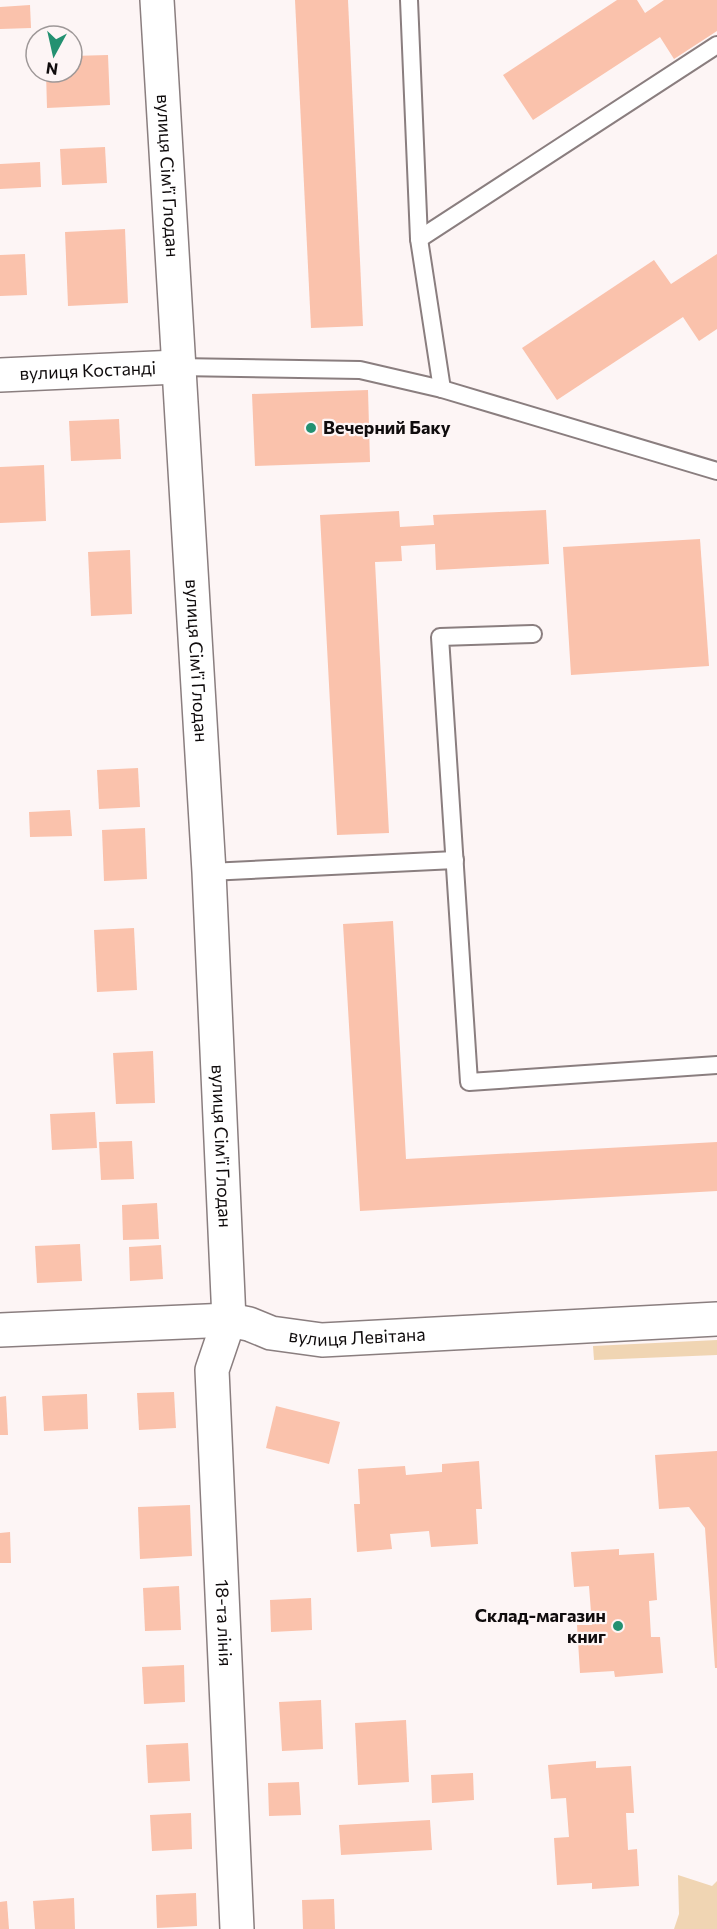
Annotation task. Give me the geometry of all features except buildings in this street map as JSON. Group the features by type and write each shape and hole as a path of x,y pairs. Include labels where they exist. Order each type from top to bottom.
{"street":[{"name":"вулиця Сім'ї Глодан","path":"157,0 177,367 209,872 229,1320"},
{"name":"вулиця Костанді","path":"0,375 177,367"},
{"name":"вулиця Левітана","path":"0,1330 229,1320 249,1324 271,1333 322,1340 717,1319"},
{"name":"18-та лінія","path":"229,1320 212,1370 237,1929"}],"lane":[{"path":"409,0 419,239 442,389"},
{"path":"419,239 717,45"},
{"path":"177,367 360,370 442,389 717,471"},
{"path":"533,634 440,637 469,1082 717,1065"},
{"path":"209,872 454,860"}],"shaded area":[{"path":"717,1340 717,1355 594,1360 593,1346"},
{"path":"678,1875 712,1886 717,1881 717,1929 674,1929 679,1914"}],"place":[{"name":"Вечерний Баку","path":"311,428"},
{"name":"Склад-магазин книг","path":"618,1626"}]}
